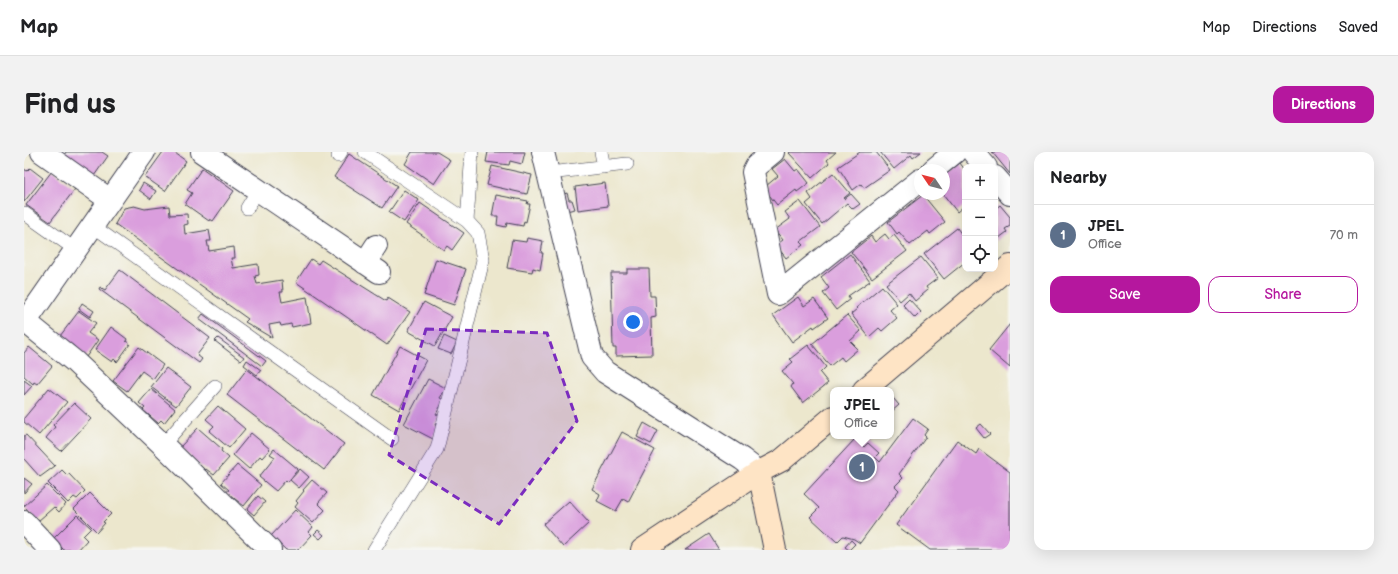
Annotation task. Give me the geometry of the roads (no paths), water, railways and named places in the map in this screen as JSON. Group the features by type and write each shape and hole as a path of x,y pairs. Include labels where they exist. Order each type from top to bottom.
{"street":[{"path":"42,152 110,200"},
{"path":"144,152 25,323 74,361 163,445 270,550"},
{"path":"202,152 252,199 374,260"},
{"path":"543,152 592,357 605,372 742,459 758,472 775,550"},
{"path":"773,152 756,166 753,172 778,294 914,185"},
{"path":"941,164 956,152"},
{"path":"973,152 983,164"},
{"path":"998,180 1010,194"},
{"path":"868,387 1010,266"},
{"path":"642,550 758,472 782,460 830,420"},
{"path":"27,532 50,550"}],"lane":[{"path":"364,152 467,221 478,234 483,260 437,449 374,550"},
{"path":"467,221 472,152"},
{"path":"601,152 604,167"},
{"path":"549,173 627,164"},
{"path":"24,213 76,250"},
{"path":"93,226 392,439"},
{"path":"163,445 215,386"}],"place":[{"name":"JPEL","path":"862,467"}]}
